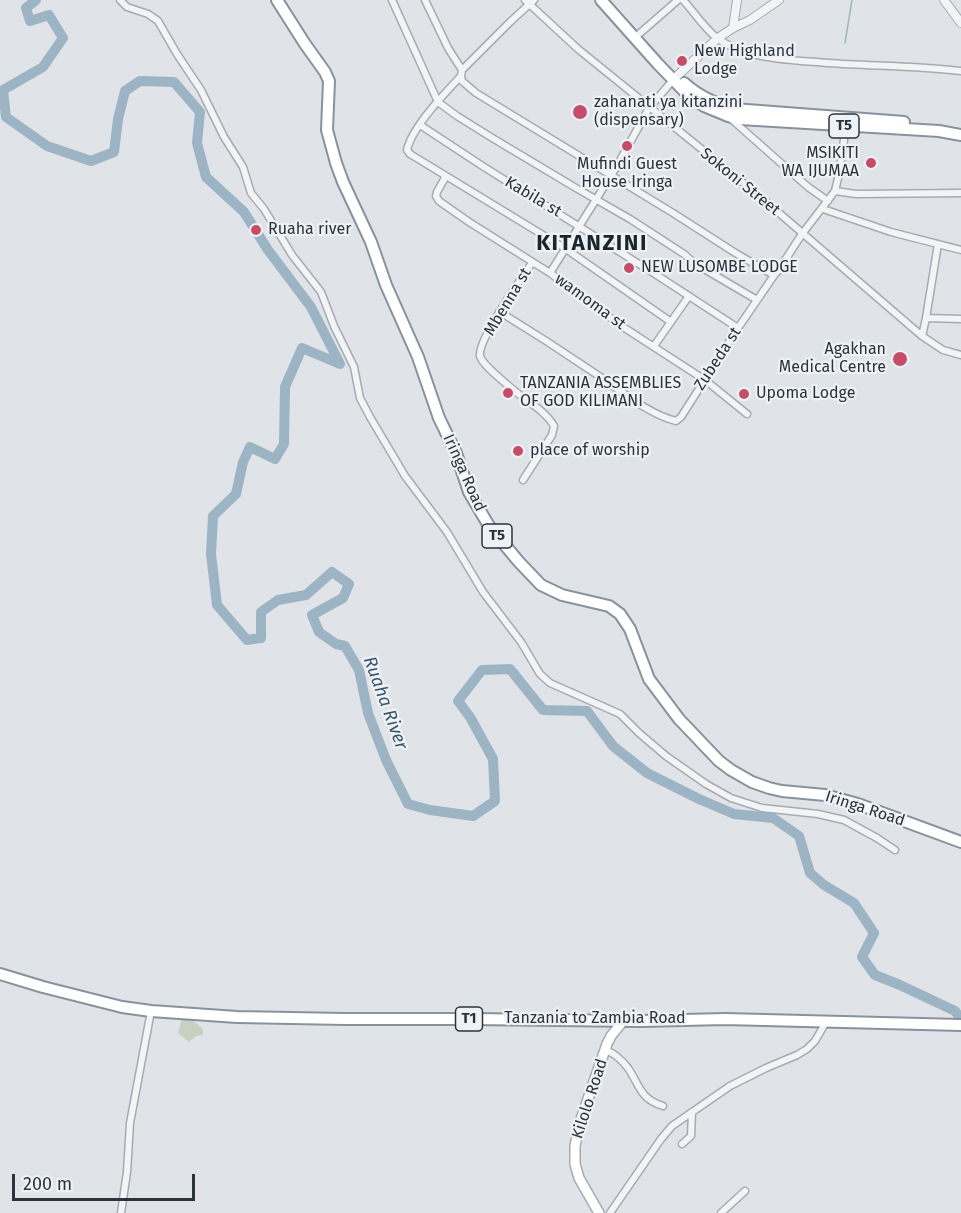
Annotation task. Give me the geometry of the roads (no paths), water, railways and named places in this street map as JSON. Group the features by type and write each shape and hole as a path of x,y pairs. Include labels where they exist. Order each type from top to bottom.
{"highway":[{"name":"Iringa Road","path":"277,0 305,44 319,61 329,81 327,130 336,163 418,357 439,418 456,453 469,492 489,526 541,585 562,595 609,606 620,614 630,629 649,679 679,719 719,761 731,770 752,782 769,788 825,795 858,804 961,842"},
{"name":"T5","path":"601,0 675,78 740,119 939,131 961,135"},
{"name":"T5","path":"610,0 675,78"},
{"name":"T5","path":"729,112 961,128"},
{"name":"Tanzania to Zambia Road","path":"0,974 83,998 151,1011 237,1017 725,1019 961,1025"}],"main road":[{"name":"Kilolo Road","path":"599,1213 579,1179 575,1164 575,1146 582,1113 611,1036 624,1020"}],"street":[{"path":"120,0 127,7 148,14 158,21 201,90 224,137 243,167 251,193 264,209 292,255 321,292 354,367 360,398 370,417 405,476 447,532 483,592 521,642 540,674 550,683 620,714 666,756 706,784 731,798 762,807 818,814 844,820 895,850"},
{"path":"392,0 438,102 466,122 630,219 694,262 757,300"},
{"path":"425,0 462,73 462,81 476,93 738,254 775,274"},
{"path":"639,34 678,0"},
{"path":"683,0 718,38 743,51 787,60 961,71"},
{"path":"733,28 737,0"},
{"path":"550,273 611,176 649,108 675,78 718,38 779,0"},
{"path":"944,0 961,23"},
{"path":"529,2 438,102 411,139 408,150 410,154 566,249 671,322"},
{"name":"Sokoni Street","path":"529,2 578,49 757,194 922,336 943,350 961,355"},
{"path":"729,112 808,187 828,201"},
{"name":"Kabila st","path":"420,125 738,328"},
{"path":"846,126 836,191 856,194 961,194"},
{"name":"wamoma st","path":"446,176 437,192 436,196 439,201 550,273 620,325 705,380 747,414"},
{"name":"Zubeda st","path":"500,312 639,403 676,421 681,417 802,234 836,191"},
{"path":"823,209 891,232 961,250"},
{"path":"922,336 938,244"},
{"name":"Mbenna st","path":"523,480 552,435 554,426 544,414 482,360 480,352 500,312 532,262"},
{"path":"654,346 689,296"},
{"path":"926,318 961,319"},
{"path":"121,1213 127,1177 130,1124 151,1011"},
{"path":"610,1213 669,1130 730,1086 802,1052 815,1041 826,1022"},
{"path":"606,1050 617,1056 626,1066 642,1095 655,1104 663,1106"},
{"path":"682,1144 691,1136 692,1112"},
{"path":"721,1213 745,1191"}],"waterway":[{"name":"Ruaha River","path":"36,0 26,8 30,21 49,15 63,38 43,67 3,90 6,117 47,146 91,161 114,152 118,119 125,91 140,81 174,82 200,112 197,143 206,177 244,212 268,250 311,307 340,364 302,348 285,387 284,444 275,459 250,447 243,462 236,494 213,516 211,554 217,605 247,640 261,638 261,612 278,600 306,595 332,572 349,584 343,598 312,615 319,632 336,644 345,646 359,670 368,713 386,760 408,804 430,810 473,816 495,801 493,759 470,717 458,701 482,670 510,669 543,710 587,711 613,746 647,773 734,814 773,818 799,836 810,873 824,885 854,903 874,933 862,957 875,975 955,1011 961,1019"},
{"path":"845,43 852,0"}],"place":[{"name":"New Highland Lodge","path":"682,61"},
{"name":"zahanati ya kitanzini (dispensary)","path":"580,112"},
{"name":"Mufindi Guest House Iringa","path":"627,146"},
{"name":"MSIKITI WA IJUMAA","path":"871,163"},
{"name":"Ruaha river","path":"256,230"},
{"name":"NEW LUSOMBE LODGE","path":"629,268"},
{"name":"Agakhan Medical Centre","path":"900,359"},
{"name":"TANZANIA ASSEMBLIES OF GOD KILIMANI","path":"508,393"},
{"name":"Upoma Lodge","path":"744,394"},
{"name":"place of worship","path":"518,451"}],"district":[{"name":"KITANZINI","path":"592,244"}]}
